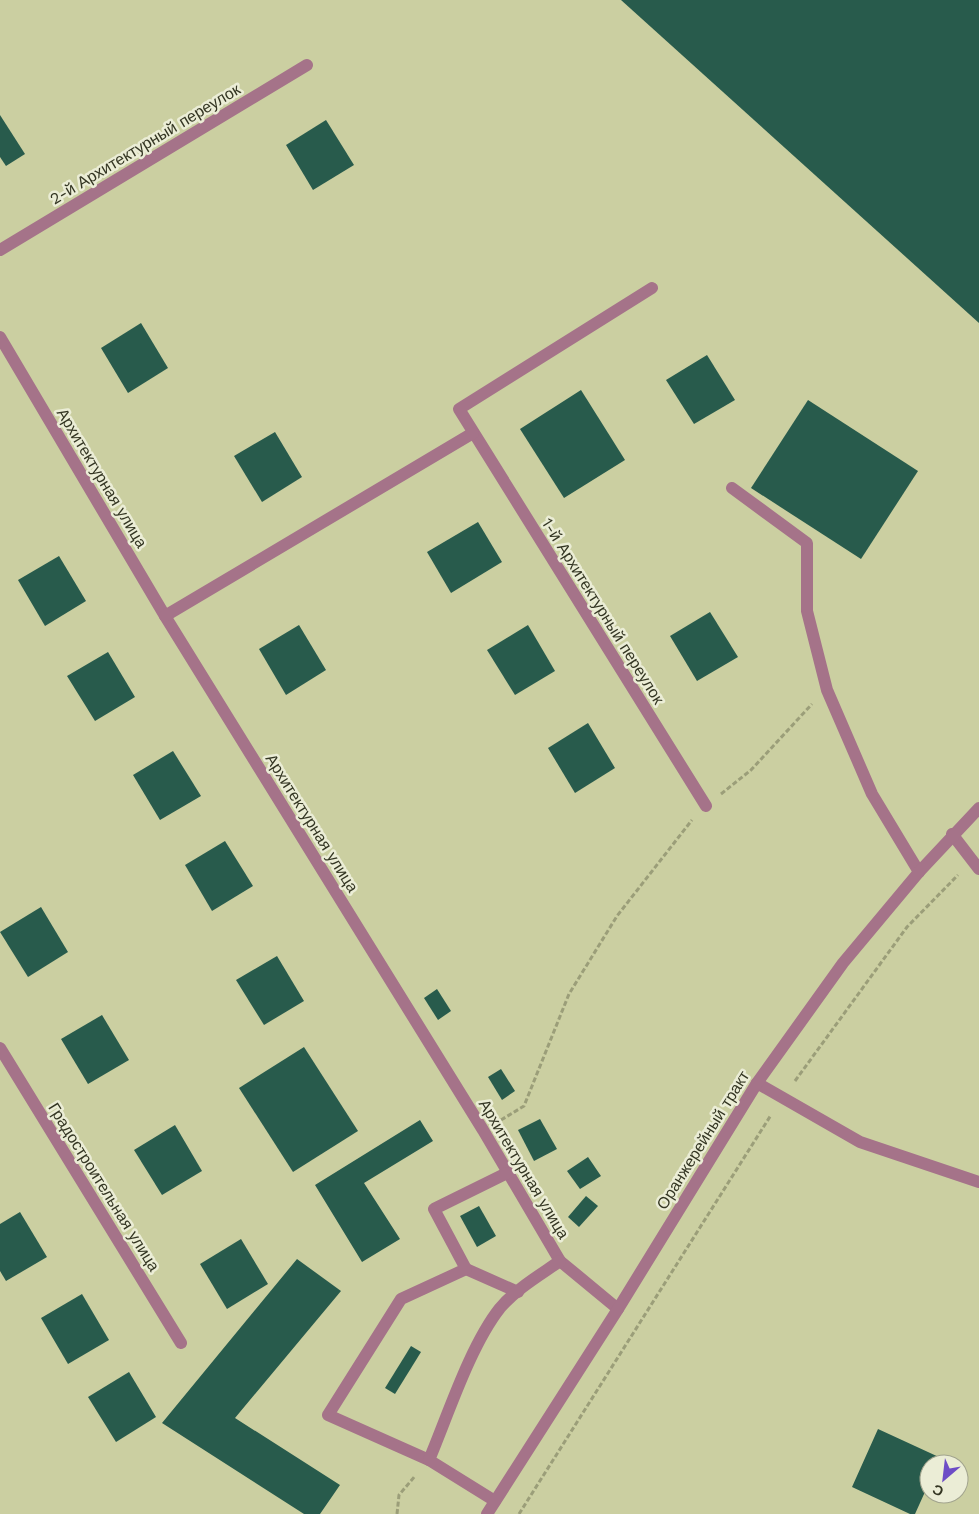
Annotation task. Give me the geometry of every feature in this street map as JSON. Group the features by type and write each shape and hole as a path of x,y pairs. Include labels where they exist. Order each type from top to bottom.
{"street":[{"name":"2-й Архитектурный переулок","path":"0,250 307,65"},
{"name":"1-й Архитектурный переулок","path":"652,288 459,409 706,806"},
{"name":"Архитектурная улица","path":"0,337 165,616 483,1130 560,1261 618,1309"},
{"path":"165,616 473,432"},
{"path":"732,488 807,543 807,611 827,690 872,794 919,872"},
{"name":"Оранжерейный тракт","path":"487,1514 618,1309 757,1083 843,963 952,834 979,808"},
{"path":"952,834 976,864"},
{"name":"Градостроительная улица","path":"0,1048 181,1343"},
{"path":"757,1083 860,1142 979,1182"},
{"path":"507,1173 434,1209 466,1268 518,1292"},
{"path":"429,1460 480,1338 501,1308 518,1292 560,1261"},
{"path":"466,1268 401,1299 328,1416 429,1460 495,1501"}],"path":[{"path":"483,1130 524,1106 569,994 617,916 695,815 751,770 799,716 827,690"},
{"path":"519,1514 782,1098 906,928 976,864"},
{"path":"397,1514 399,1496 429,1460"}],"building":[{"path":"621,0 979,0 979,323"},
{"path":"0,115 25,154 6,166 0,157"},
{"path":"326,120 354,165 313,190 286,145"},
{"path":"141,323 168,368 128,393 101,348"},
{"path":"707,355 735,400 694,424 666,380"},
{"path":"581,390 625,460 564,498 520,429"},
{"path":"808,400 918,471 861,559 751,488"},
{"path":"275,432 302,477 262,502 234,456"},
{"path":"478,522 502,562 451,593 427,552"},
{"path":"59,556 86,601 45,626 18,580"},
{"path":"710,612 738,657 697,681 670,636"},
{"path":"299,625 326,670 286,695 259,649"},
{"path":"528,625 555,671 515,695 487,650"},
{"path":"108,652 135,697 95,721 67,676"},
{"path":"588,723 615,768 575,793 548,748"},
{"path":"173,751 201,796 160,820 133,775"},
{"path":"225,841 253,886 212,911 185,865"},
{"path":"41,907 68,952 28,977 0,932"},
{"path":"277,956 304,1001 264,1025 236,980"},
{"path":"437,989 451,1011 438,1020 424,998"},
{"path":"102,1015 129,1060 88,1084 61,1039"},
{"path":"304,1047 358,1131 293,1172 239,1088"},
{"path":"501,1069 515,1091 502,1100 488,1077"},
{"path":"540,1119 557,1149 534,1161 518,1130"},
{"path":"420,1120 433,1141 364,1183 400,1239 362,1262 315,1185"},
{"path":"175,1125 202,1171 162,1195 134,1150"},
{"path":"588,1157 601,1176 580,1189 567,1171"},
{"path":"586,1196 598,1206 579,1227 568,1217"},
{"path":"479,1206 496,1236 477,1247 460,1216"},
{"path":"20,1212 47,1257 6,1281 0,1271 0,1224"},
{"path":"241,1239 268,1284 227,1309 200,1264"},
{"path":"297,1259 341,1291 235,1418 340,1485 320,1514 304,1514 162,1423"},
{"path":"82,1294 109,1340 68,1364 41,1318"},
{"path":"411,1346 421,1352 395,1394 385,1388"},
{"path":"129,1372 156,1417 116,1442 88,1397"},
{"path":"878,1429 932,1454 919,1454 920,1504 915,1514 910,1514 852,1487"}]}
